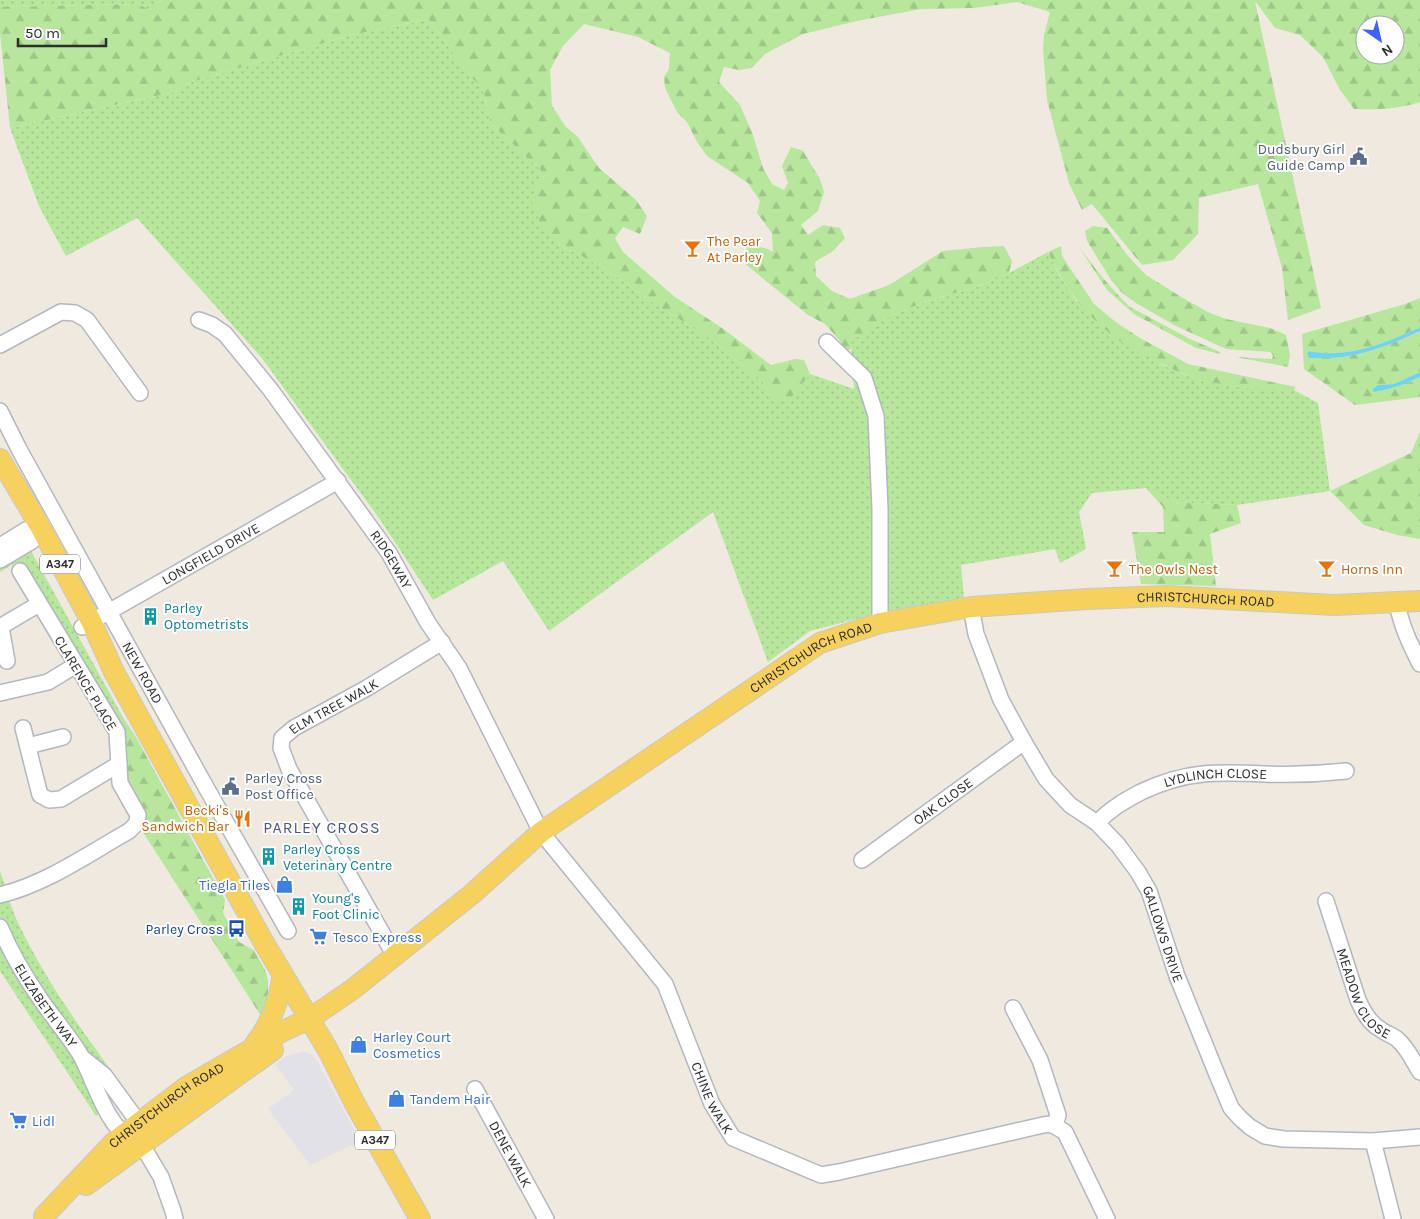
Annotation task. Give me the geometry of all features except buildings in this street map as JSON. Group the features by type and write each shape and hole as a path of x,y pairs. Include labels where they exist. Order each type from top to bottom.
{"main road":[{"name":"NEW ROAD","path":"0,459 33,533"},
{"name":"NEW ROAD","path":"0,482 33,533 114,672 283,975 312,1017 328,1045 332,1059 355,1104 420,1219"},
{"name":"CHRISTCHURCH ROAD","path":"42,1217 286,1040 312,1017 353,989 472,894 541,832 820,643 880,623 971,607 1167,596 1334,605 1420,601"},
{"name":"NEW ROAD","path":"187,803 229,861 302,991 312,1017"},
{"path":"250,1050 265,1031 273,1015 283,975"},
{"path":"302,991 317,997 326,998 353,989"},
{"name":"CHRISTCHURCH ROAD","path":"42,1217 106,1149 186,1087 281,1032 312,1017"}],"street":[{"path":"0,345 60,312 75,313 87,320 140,393"},
{"name":"RIDGEWAY","path":"199,320 212,325 225,334 270,389 389,553 428,623 459,668 541,832"},
{"path":"827,342 864,378 876,416 880,509 880,623"},
{"name":"NEW ROAD","path":"0,412 288,931"},
{"name":"LONGFIELD DRIVE","path":"86,624 338,481"},
{"path":"0,546 33,533"},
{"path":"0,560 33,533"},
{"name":"CLARENCE PLACE","path":"0,895 18,891 42,881 129,831 137,823 138,815 120,783 117,732 20,571"},
{"path":"1397,603 1405,634 1420,664"},
{"path":"7,661 1,627 39,604"},
{"name":"GALLOWS DRIVE","path":"971,607 976,634 1001,700 1046,779 1070,805 1097,823 1118,845 1149,891 1181,984 1231,1108 1250,1127 1265,1136 1284,1139 1373,1141 1420,1137"},
{"name":"ELM TREE WALK","path":"395,956 289,769 281,748 282,738 294,728 367,688 442,642"},
{"path":"0,694 48,682 76,665"},
{"path":"23,728 40,794 49,800 61,799 119,764"},
{"path":"28,746 63,737"},
{"name":"OAK CLOSE","path":"862,860 1024,742"},
{"name":"LYDLINCH CLOSE","path":"1097,823 1106,813 1122,802 1158,784 1202,774 1231,772 1324,774 1346,772"},
{"name":"CHINE WALK","path":"541,832 665,984 712,1104 733,1138 820,1175 1044,1125 1055,1125"},
{"name":"MEADOW CLOSE","path":"1326,901 1358,1000 1363,1010 1371,1022 1396,1038 1408,1050 1420,1072"},
{"name":"ELIZABETH WAY","path":"0,927 20,969 81,1056 101,1100 123,1135"},
{"path":"1013,1008 1040,1060 1058,1115 1055,1125 1065,1132 1072,1144 1108,1219"},
{"name":"ELIZABETH WAY","path":"81,1056 104,1075 139,1123 142,1145"},
{"name":"DENE WALK","path":"475,1089 546,1219"},
{"path":"123,1135 142,1145 161,1177 175,1219"},
{"path":"1373,1141 1393,1219"}],"shaded area":[{"path":"307,1052 313,1056 318,1063 360,1141 310,1165 268,1109 294,1090 275,1064 287,1056"}],"green space":[{"path":"0,0 162,0 149,10 139,4 0,7"},
{"path":"162,0 1420,0 1420,102 1387,109 1354,109 1339,88 1323,57 1300,35 1275,28 1255,1 1321,308 1288,320 1282,268 1258,184 1199,198 1198,234 1173,260 1142,265 1092,204 1082,210 1069,183 1047,100 1043,49 1044,35 1050,12 1017,2 975,8 921,9 857,21 803,34 765,54 752,68 739,70 724,67 719,82 740,105 753,135 763,168 772,184 784,190 788,183 782,166 791,147 803,151 820,179 824,192 818,211 801,225 808,235 823,225 840,228 845,238 833,251 815,262 816,276 832,291 850,299 889,285 943,251 1004,246 1012,261 1009,273 976,287 927,301 890,316 852,341 851,349 845,351 841,342 825,324 808,315 744,263 747,244 773,252 772,233 757,213 760,201 748,183 707,156 697,142 687,122 677,112 665,88 664,77 669,69 670,53 638,37 584,24 563,46 550,70 552,106 566,127 577,136 599,168 636,200 647,216 640,234 623,227 615,238 623,252 675,297 722,328 771,365 795,359 804,360 810,374 791,398 782,402 770,395 763,382 708,337 655,304 604,268 557,243 540,222 532,202 541,170 491,124 483,90 467,72 429,19 351,35 188,83 174,92 10,128 0,33 0,7 139,4 149,10"},
{"path":"429,19 467,72 483,90 491,124 541,170 538,183 557,243 604,268 655,304 708,337 763,382 770,395 791,398 810,374 854,389 851,341 890,316 927,301 976,287 1009,273 1048,252 1058,273 1076,300 1163,365 1185,375 1210,382 1240,387 1294,390 1318,403 1330,491 1237,505 1175,502 1146,488 1092,493 1079,512 1086,549 1060,563 1055,549 961,565 964,599 872,615 810,631 768,662 713,512 549,631 503,561 433,600 379,518 261,357 137,218 66,256 39,206 10,128 174,92 188,83 351,35"},
{"path":"1093,226 1107,228 1128,256 1146,275 1186,300 1226,319 1270,328 1286,335 1290,355 1288,367 1236,357 1272,359 1273,356 1271,352 1226,349 1174,325 1122,293 1111,280 1087,241 1085,231"},
{"path":"1061,246 1062,256 1094,304 1117,323 1140,338 1188,364 1296,387 1294,390 1262,389 1231,386 1202,380 1173,370 1130,348 1099,324 1070,291 1048,252"},
{"path":"1079,247 1102,277 1130,307 1190,339 1220,352 1220,354 1196,348 1134,314 1107,290"},
{"path":"1420,298 1420,327 1394,339 1366,348 1338,353 1309,351 1307,353 1348,356 1420,331 1420,372 1394,384 1378,385 1373,389 1410,382 1420,377 1420,397 1355,405 1304,369 1302,334"},
{"path":"1420,432 1420,539 1397,535 1364,525 1330,491 1411,453"},
{"path":"1146,488 1175,502 1237,505 1241,523 1210,534 1216,586 1141,584 1132,532 1164,532 1163,507"},
{"path":"27,544 124,719 114,727 15,563 0,572 0,560"},
{"path":"124,719 136,737 225,900 223,913 239,942 254,950 265,970 268,980 268,997 263,1019 137,823 120,783 114,727"},
{"path":"0,871 16,918 31,949 73,1017 135,1103 128,1108 82,1057 106,1109 96,1116 0,971"}],"water":[{"path":"1420,327 1420,331 1403,339 1358,354 1309,358 1307,353 1309,351 1338,353 1366,348 1394,339"},
{"path":"1420,372 1420,377 1391,388 1373,392 1373,389 1378,385 1394,384"}],"place":[{"name":"Dudsbury Girl Guide Camp","path":"1359,157"},
{"name":"The Pear At Parley","path":"693,249"},
{"name":"The Owls Nest","path":"1115,569"},
{"name":"Horns Inn","path":"1327,569"},
{"name":"Parley Optometrists","path":"150,616"},
{"name":"Parley Cross Post Office","path":"231,786"},
{"name":"Becki's Sandwich Bar","path":"243,818"},
{"name":"Parley Cross Veterinary Centre","path":"269,857"},
{"name":"Tiegla Tiles","path":"284,885"},
{"name":"Young's Foot Clinic","path":"298,906"},
{"name":"Parley Cross","path":"237,929"},
{"name":"Tesco Express","path":"319,937"},
{"name":"Harley Court Cosmetics","path":"359,1045"},
{"name":"Tandem Hair","path":"396,1099"},
{"name":"Lidl","path":"18,1121"}],"district":[{"name":"PARLEY CROSS","path":"322,827"}]}
